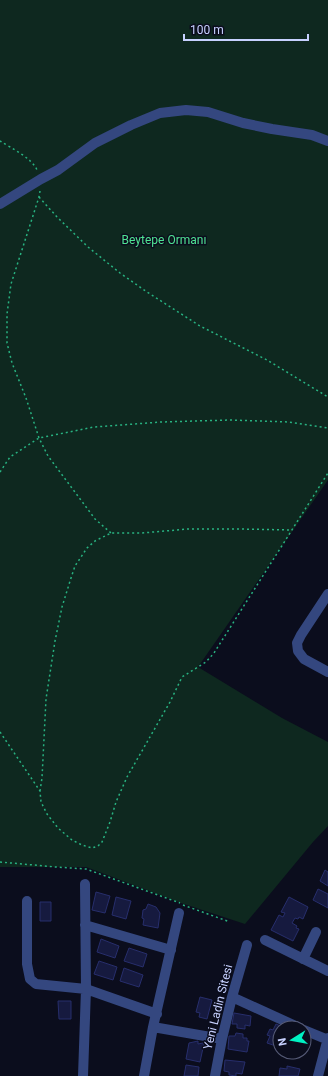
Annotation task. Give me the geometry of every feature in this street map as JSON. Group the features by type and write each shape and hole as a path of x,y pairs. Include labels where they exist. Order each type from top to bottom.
{"street":[{"path":"0,204 58,170 95,143 131,124 160,113 186,110 208,112 243,123 312,135 328,141"},
{"path":"328,594 297,643 298,651 304,659 328,672"},
{"path":"84,1076 86,989 85,884"},
{"path":"27,901 27,964 30,979 36,984 86,989 157,1014"},
{"path":"144,1076 153,1027 179,913"},
{"path":"85,925 171,950"},
{"path":"303,959 316,932"},
{"path":"265,940 328,971"},
{"name":"Yeni Ladin Sitesi","path":"215,1076 232,997 247,945"},
{"path":"232,997 282,1020"},
{"path":"153,1027 222,1039"},
{"path":"312,1033 328,1039 318,1076"}],"path":[{"path":"0,141 36,166 41,179 39,197 11,284 7,314 7,343 12,364 26,398 39,438 48,456 95,519 111,534"},
{"path":"39,197 88,247 120,273 147,292 200,326 267,360 328,397"},
{"path":"0,472 10,457 39,438 94,427 230,420 289,422 328,428"},
{"path":"292,530 188,529 142,534 111,534 95,540 83,553 75,566 62,607 50,668 46,699 40,791 41,802 47,814 58,828 72,840 92,848 98,846 102,842 116,802 127,777 170,702 182,677 206,662 214,653 292,530 328,473"},
{"path":"0,732 40,791"},
{"path":"0,862 86,868 230,922"}],"green space":[{"name":"Beytepe Ormanı","path":"0,0 328,0 328,480 198,667 282,718 328,742 328,826 245,924 181,903 86,867 0,867"}],"building":[{"path":"325,870 328,872 328,886 320,881"},
{"path":"318,889 328,894 328,908 313,900"},
{"path":"96,892 110,896 105,913 92,910"},
{"path":"116,897 131,901 126,919 112,915"},
{"path":"289,897 308,907 303,919 299,917 298,919 295,918 292,923 299,929 293,941 271,930 279,915 283,917 285,913 281,912"},
{"path":"40,902 51,902 51,921 40,921"},
{"path":"148,904 156,907 160,913 158,928 143,925 143,910 146,909"},
{"path":"101,939 119,946 115,958 97,952"},
{"path":"129,948 147,954 143,967 124,961"},
{"path":"99,961 117,967 113,980 94,974"},
{"path":"124,968 143,975 139,987 120,981"},
{"path":"200,997 212,1000 207,1019 199,1017 200,1013 196,1012"},
{"path":"58,1001 71,1001 71,1019 59,1019"},
{"path":"234,1013 251,1016 250,1026 245,1025 245,1029 237,1028 237,1024 232,1024"},
{"path":"270,1029 272,1030 272,1045 267,1043 270,1036 267,1035"},
{"path":"236,1033 243,1034 243,1038 247,1038 247,1041 249,1041 247,1052 228,1049 229,1036 235,1036"},
{"path":"198,1041 198,1044 203,1043 204,1048 200,1062 186,1059 189,1043"},
{"path":"225,1060 245,1062 242,1074 236,1073 236,1076 229,1075 229,1072 224,1071"},
{"path":"186,1065 199,1067 198,1076 184,1076"},
{"path":"287,1066 300,1069 298,1076 279,1076 280,1068 287,1069"}]}
